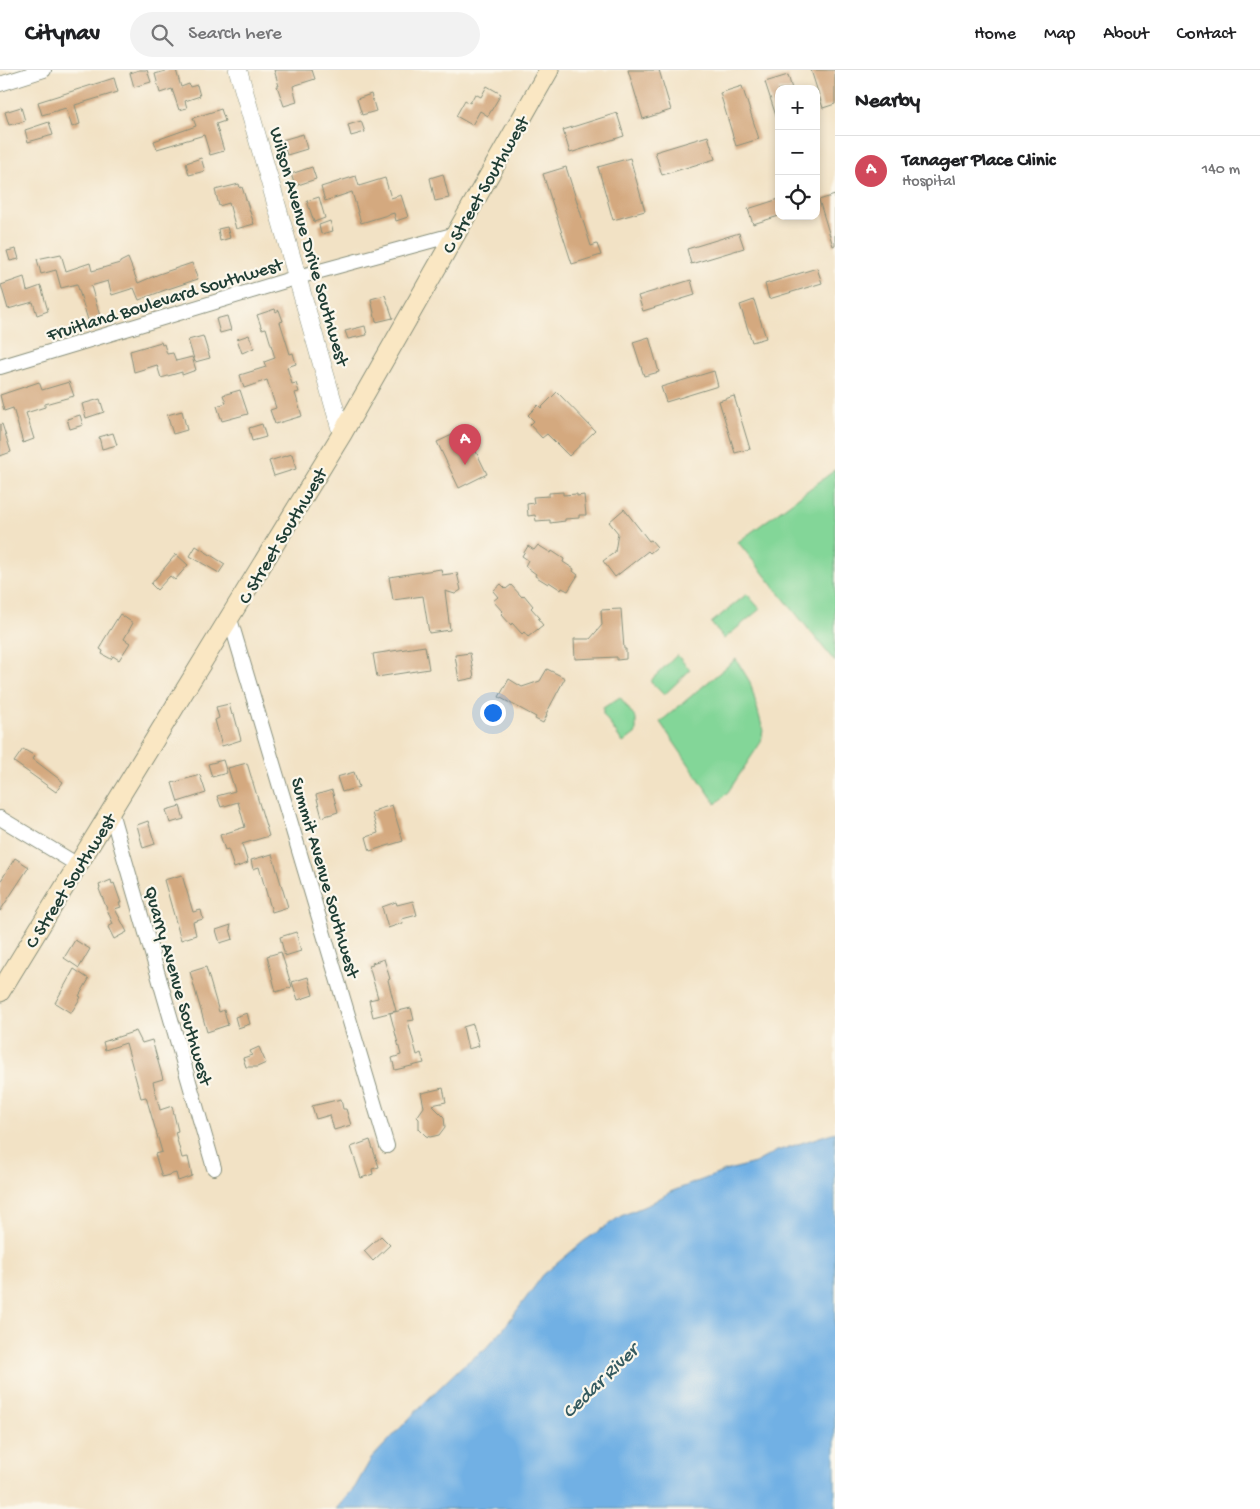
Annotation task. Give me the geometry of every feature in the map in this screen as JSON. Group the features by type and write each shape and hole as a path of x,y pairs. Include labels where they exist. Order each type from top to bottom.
{"main road":[{"name":"C Street Southwest","path":"0,992 342,434 549,70"}],"street":[{"path":"0,84 44,70"},
{"name":"Wilson Avenue Drive Southwest","path":"238,70 342,434"},
{"name":"Fruitland Boulevard Southwest","path":"0,367 298,277 456,234"},
{"name":"Summit Avenue Southwest","path":"230,618 387,1146"},
{"name":"Quarry Avenue Southwest","path":"111,812 214,1168"},
{"path":"0,818 78,865"}],"green space":[{"path":"835,470 835,662 738,542"},
{"path":"747,594 760,609 724,639 711,623"},
{"path":"677,655 690,670 664,695 650,681"},
{"path":"736,659 750,682 763,730 761,742 728,792 716,804 660,722"},
{"path":"620,697 636,719 636,733 623,743 603,714 603,708"}],"water":[{"name":"Cedar River","path":"835,1132 835,1509 336,1509 355,1487 371,1459 461,1367 485,1349 504,1328 543,1275 584,1241 621,1216 650,1204 670,1192 728,1170 755,1163 777,1151"}],"building":[{"path":"147,70 151,82 134,87 130,73"},
{"path":"176,70 181,87 189,84 190,87 197,85 200,96 185,101 187,108 179,110 172,89 160,93 155,74"},
{"path":"274,70 312,70 315,79 293,86 297,102 284,106"},
{"path":"628,70 659,70 671,110 643,119"},
{"path":"811,70 835,70 835,104 823,108 820,98 820,85 816,85"},
{"path":"788,75 791,85 775,85 775,113 765,82"},
{"path":"114,78 118,92 75,105 80,124 72,127 66,108 42,115 38,102"},
{"path":"487,86 501,94 488,116 480,111 472,125 456,116 465,100 470,103 475,94 481,97"},
{"path":"742,86 759,139 736,146 720,93"},
{"path":"371,94 376,111 362,115 357,99"},
{"path":"21,107 25,121 9,125 5,112"},
{"path":"221,109 225,121 216,124 224,151 210,155 204,135 157,149 154,141 196,126 193,118"},
{"path":"617,113 624,136 570,153 563,130"},
{"path":"361,121 365,132 351,136 348,125"},
{"path":"49,122 53,135 28,142 25,130"},
{"path":"303,134 307,149 287,155 282,140"},
{"path":"708,136 715,159 662,175 655,152"},
{"path":"201,158 205,171 189,175 186,163"},
{"path":"630,158 645,211 613,220 598,167"},
{"path":"312,167 316,179 295,186 291,174"},
{"path":"566,167 591,246 597,244 601,255 572,264 543,174"},
{"path":"443,174 449,198 435,201 430,178"},
{"path":"356,176 359,186 385,178 391,198 401,195 408,217 396,221 394,213 361,223 352,192 325,201 321,187"},
{"path":"239,184 240,188 242,187 254,224 236,229 229,203 219,206 215,190"},
{"path":"835,195 835,245 833,246 820,203 820,200"},
{"path":"319,197 325,218 314,222 307,201"},
{"path":"775,200 775,217 753,224 748,209"},
{"path":"330,221 333,231 321,234 319,225"},
{"path":"227,227 230,238 220,241 218,229"},
{"path":"739,233 744,248 691,264 687,249"},
{"path":"16,249 19,259 10,261 7,251"},
{"path":"61,254 66,271 90,263 92,271 120,263 128,258 138,283 192,263 198,279 139,300 134,288 112,295 108,281 91,286 100,316 88,320 77,284 61,288 56,270 41,274 37,259"},
{"path":"817,268 822,283 769,299 765,284"},
{"path":"24,277 27,291 41,286 48,311 37,315 33,302 8,309 1,285"},
{"path":"691,280 695,295 643,311 638,296"},
{"path":"385,295 393,318 376,322 371,299"},
{"path":"754,300 766,338 752,342 740,305"},
{"path":"275,309 276,312 279,310 283,321 280,322 290,354 293,353 296,364 287,367 292,384 296,383 299,392 295,393 302,416 275,424 270,410 276,408 267,380 244,388 240,375 266,367 264,362 275,358 266,328 262,329 257,315"},
{"path":"227,316 231,330 220,333 216,319"},
{"path":"365,326 367,335 348,339 345,331"},
{"path":"249,335 254,348 242,353 237,339"},
{"path":"203,336 210,358 195,362 188,340"},
{"path":"649,337 659,372 644,376 633,342"},
{"path":"161,342 162,345 164,344 167,354 173,353 176,361 192,357 196,370 182,375 182,372 161,378 157,365 134,372 130,351"},
{"path":"714,371 718,386 666,402 661,387"},
{"path":"39,382 42,390 69,382 74,396 45,404 45,407 26,413 34,439 23,443 13,408 4,411 0,395"},
{"path":"240,390 248,414 222,421 217,406 226,403 223,395"},
{"path":"557,392 595,431 569,456 547,434 542,438 530,425 534,421 528,415 538,405 541,408"},
{"path":"734,396 750,449 735,453 719,401"},
{"path":"100,399 104,412 86,418 82,404"},
{"path":"182,411 187,430 173,434 167,415"},
{"path":"80,415 83,425 70,429 67,419"},
{"path":"2,424 11,452 0,456 0,425"},
{"path":"262,424 266,437 252,441 249,428"},
{"path":"465,429 487,474 459,488 437,442"},
{"path":"113,433 117,445 102,449 99,437"},
{"path":"292,454 296,469 274,476 269,461"},
{"path":"563,492 563,495 584,495 586,515 579,515 579,518 550,523 550,520 536,521 535,515 528,516 527,504 534,503 533,497 549,496 549,493"},
{"path":"624,509 649,541 651,540 657,547 650,553 648,551 615,577 603,561 615,552 618,533 609,522"},
{"path":"538,545 564,559 563,562 574,569 573,571 578,575 568,591 562,588 561,590 549,582 548,584 535,576 536,574 525,566 528,560 522,556 528,546 534,550"},
{"path":"196,546 225,564 219,573 190,556"},
{"path":"176,554 188,565 175,580 170,576 157,590 151,584"},
{"path":"441,569 442,575 457,573 461,590 455,594 445,591 450,630 429,633 423,596 393,600 389,577"},
{"path":"501,584 506,589 511,585 522,597 524,595 533,606 531,608 540,618 538,619 543,625 528,637 524,632 522,634 512,623 511,625 493,601 498,597 493,591"},
{"path":"621,609 626,659 617,660 617,657 575,659 574,639 590,639 602,625 601,610"},
{"path":"120,614 133,623 124,639 130,643 119,660 113,656 111,659 102,654 103,651 100,649"},
{"path":"425,646 429,669 377,677 373,654"},
{"path":"470,653 474,678 459,681 455,655"},
{"path":"547,669 565,678 543,723 535,719 536,717 499,697 509,679 522,687 540,681"},
{"path":"229,704 232,715 234,714 241,740 222,746 215,720 219,718 216,707"},
{"path":"23,749 35,756 33,759 63,782 56,792 14,762"},
{"path":"223,760 227,773 212,777 208,764"},
{"path":"247,763 269,836 242,844 248,863 234,868 228,849 225,850 220,835 245,827 238,802 221,807 217,796 235,791 228,768"},
{"path":"354,772 359,787 342,792 337,777"},
{"path":"200,775 206,793 178,802 172,783"},
{"path":"332,790 338,812 322,817 316,795"},
{"path":"392,805 403,841 370,851 366,837 378,833 372,813"},
{"path":"180,806 184,819 170,823 166,810"},
{"path":"148,821 155,844 143,848 137,825"},
{"path":"272,854 288,907 272,912 259,867 253,869 251,860"},
{"path":"15,858 29,867 0,911 0,882"},
{"path":"182,875 193,912 201,910 203,919 193,922 196,935 181,940 164,880"},
{"path":"111,880 112,884 114,883 121,903 119,903 121,907 115,909 127,932 114,939 108,927 113,924 99,889 99,885"},
{"path":"413,901 417,915 402,919 403,923 388,928 382,907 396,902 397,905"},
{"path":"231,925 230,929 233,939 220,943 216,930"},
{"path":"296,932 301,951 285,956 280,937"},
{"path":"75,940 90,949 79,968 64,958"},
{"path":"281,952 292,987 276,992 267,956"},
{"path":"384,959 396,1011 373,1017 369,1000 378,998 369,966"},
{"path":"206,967 219,1012 224,1010 228,1025 207,1032 190,972"},
{"path":"74,969 89,979 71,1013 55,1003"},
{"path":"308,977 313,995 298,1000 292,982"},
{"path":"411,1008 414,1020 408,1021 417,1055 421,1053 424,1063 395,1070 392,1058 401,1055 390,1013"},
{"path":"247,1013 250,1024 238,1028 235,1017"},
{"path":"473,1024 479,1046 468,1049 463,1027"},
{"path":"136,1031 142,1043 152,1040 163,1079 153,1082 160,1110 172,1106 178,1131 175,1132 182,1158 188,1157 192,1176 178,1181 176,1173 162,1177 155,1154 162,1152 146,1097 141,1098 126,1043 105,1050 103,1042"},
{"path":"259,1047 266,1063 257,1067 246,1067 243,1058 252,1055 250,1051"},
{"path":"443,1088 446,1102 432,1105 444,1117 445,1127 439,1135 426,1136 419,1129 419,1119 417,1117 424,1107 421,1092"},
{"path":"341,1099 343,1109 346,1109 351,1125 334,1130 330,1115 316,1119 312,1106"},
{"path":"370,1140 379,1167 372,1169 373,1174 361,1178 351,1147"},
{"path":"381,1236 390,1245 373,1261 364,1251"}],"place":[{"name":"Tanager Place Clinic","path":"465,465"}]}
